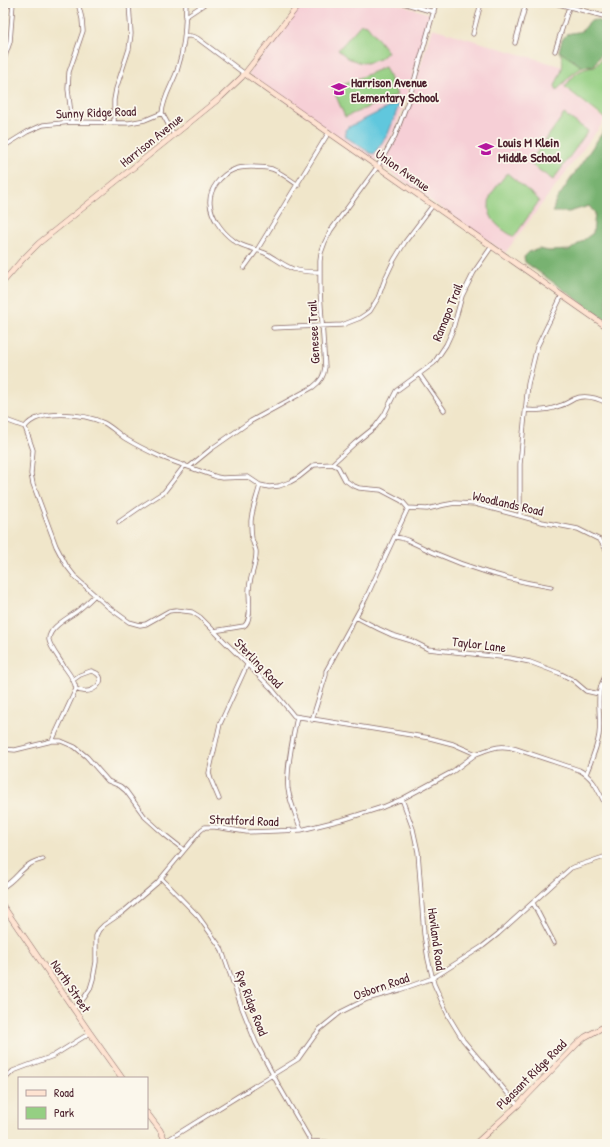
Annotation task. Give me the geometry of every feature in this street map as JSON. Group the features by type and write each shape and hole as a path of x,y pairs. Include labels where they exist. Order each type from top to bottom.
{"main road":[{"name":"Harrison Avenue","path":"3,282 39,243 174,135 245,74 300,3"},
{"name":"Union Avenue","path":"245,74 607,327"},
{"name":"North Street","path":"3,906 121,1077"},
{"name":"Pleasant Ridge Road","path":"475,1144 518,1105 578,1043 585,1037 607,1025"},
{"path":"148,1114 160,1130 164,1143"}],"street":[{"path":"3,8 13,3"},
{"path":"3,62 10,42 13,3"},
{"path":"72,122 68,89 69,72 83,31 78,3"},
{"path":"114,123 114,100 129,49 131,34 129,3"},
{"path":"174,135 162,113 162,108 176,73 183,50 186,3"},
{"path":"185,17 206,3"},
{"path":"403,3 434,12"},
{"name":"Genesee Trail","path":"189,467 211,449 251,421 319,382 325,367 320,272 321,253 331,230 378,166 399,126 410,96 436,3"},
{"path":"473,34 481,3"},
{"path":"515,43 526,3"},
{"path":"555,3 607,18"},
{"path":"555,51 569,7"},
{"name":"Union Avenue","path":"185,36 196,38 245,74"},
{"name":"Sunny Ridge Road","path":"4,145 43,125 72,122 129,123 145,120 162,113"},
{"path":"244,268 298,185 329,132"},
{"path":"298,185 284,174 272,169 262,167 242,167 225,174 214,187 210,198 210,208 221,229 239,244 266,254 293,269 306,272 320,272"},
{"path":"273,328 342,325 360,318 370,311 378,298 394,260 405,242 433,205"},
{"name":"Ramapo Trail","path":"332,464 375,427 384,415 396,391 434,363 449,338 456,322 462,296 474,272 492,246"},
{"path":"520,515 520,464 528,384 537,347 562,295"},
{"path":"419,374 444,410"},
{"path":"525,410 545,410 558,407 575,399 587,397 607,403"},
{"path":"3,419 25,427 28,422 47,416 78,415 86,417 104,423 124,438 160,456 222,478 248,477 260,485 269,487 279,486 290,482 314,465 327,463 332,464 338,467 345,480 352,485 359,488 381,490 402,501 408,508 356,617 326,671 312,720"},
{"name":"Sterling Road","path":"25,427 33,450 31,474 32,484 56,546 66,566 76,578 106,606 125,620 135,624 146,624 169,611 181,610 192,612 200,617 272,690 296,717"},
{"path":"119,522 164,492 185,465"},
{"path":"214,631 244,626 248,621 249,588 256,558 256,550 252,540 251,519 260,485"},
{"name":"Woodlands Road","path":"408,508 427,509 455,503 475,504 542,522 578,529 600,540 607,551"},
{"path":"395,537 401,538 450,560 488,573 535,584 551,586"},
{"path":"52,741 76,689 73,680 52,647 50,636 60,622 75,612 95,595"},
{"name":"Taylor Lane","path":"356,617 379,630 412,641 428,649 510,658 530,662 573,680 586,691 599,694"},
{"path":"219,799 209,773 220,724 247,665"},
{"path":"73,680 80,675 91,671 100,676 101,680 94,688 86,692 76,689"},
{"path":"586,774 599,735 599,694 600,687 607,674"},
{"path":"301,830 288,787 292,738 296,717 430,738 453,744 476,754 495,747 511,748 579,770 586,774 590,777 607,808"},
{"path":"3,749 15,750 61,740 76,746 108,781 120,786 126,791 145,817 184,850"},
{"name":"Stratford Road","path":"73,1009 84,998 90,989 96,962 96,936 99,930 157,883 195,836 204,828 215,827 247,832 301,830 345,820 402,799 452,772 476,754"},
{"name":"Haviland Road","path":"402,799 413,829 418,852 424,934 434,984 449,1017 463,1040 518,1105"},
{"name":"Osborn Road","path":"164,1143 298,1059 320,1029 341,1012 367,999 433,978 483,946 534,903 571,868 607,856"},
{"path":"3,887 32,862 43,859"},
{"name":"Rye Ridge Road","path":"161,878 198,916 221,948 256,1043 310,1143"},
{"path":"534,903 554,943"},
{"path":"3,1081 13,1071 53,1056 90,1033"},
{"path":"310,1143 318,1141 338,1144"}],"shaded area":[{"name":"Harrison Avenue Elementary School","path":"302,3 394,3 431,14 404,105 394,133 374,163 248,74"},
{"name":"Louis M Klein Middle School","path":"432,28 570,69 574,76 565,88 605,120 505,253 380,165 400,133"}],"green space":[{"path":"594,20 607,25 607,44 594,66 583,67 559,51 562,40 567,34 582,30 589,22"},
{"path":"361,24 367,25 388,52 380,59 367,63 358,62 348,58 338,50"},
{"path":"559,51 583,67 572,74 557,90 555,86 563,65"},
{"path":"607,52 607,120 565,87 577,73 585,69 595,67"},
{"path":"385,67 397,95 345,117 333,89"},
{"path":"564,114 588,131 553,180 529,163"},
{"path":"607,126 607,321 525,262 524,257 529,252 539,249 549,251 570,250 593,233 595,213 589,206 569,212 553,212 555,202"},
{"path":"507,173 539,201 514,237 495,223 489,210 490,197"}],"water":[{"path":"395,104 399,105 388,134 374,154 370,153 346,137 345,130 347,128"}],"place":[{"name":"Harrison Avenue Elementary School","path":"339,89"},
{"name":"Louis M Klein Middle School","path":"486,149"}]}
